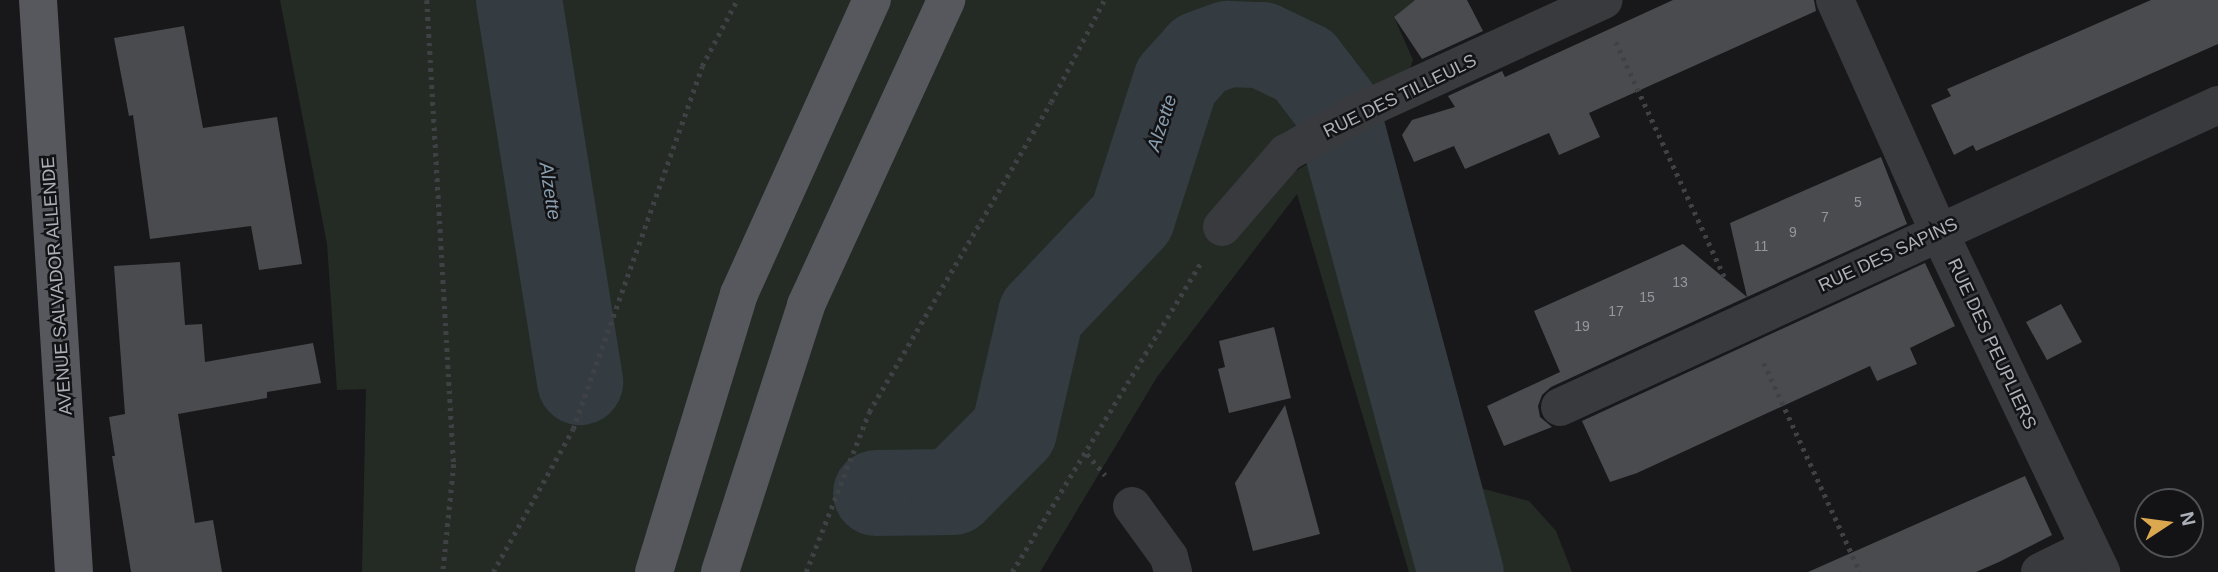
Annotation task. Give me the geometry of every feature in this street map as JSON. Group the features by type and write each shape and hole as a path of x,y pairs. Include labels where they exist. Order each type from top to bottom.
{"main road":[{"name":"AVENUE SALVADOR ALLENDE","path":"38,0 74,572"},
{"path":"654,572 739,294 872,0"},
{"path":"720,572 806,305 946,0"}],"street":[{"name":"RUE DES TILLEULS","path":"1222,228 1286,153 1359,112 1604,0"},
{"name":"RUE DES PEUPLIERS","path":"1835,0 1939,232 2095,560"},
{"name":"RUE DES SAPINS","path":"1560,407 2218,106"},
{"path":"1132,506 1169,557 1173,572"},
{"path":"2040,572 2095,560"}],"path":[{"path":"427,0 454,464 443,572"},
{"path":"493,572 573,429 702,66 737,0"},
{"path":"806,572 869,412 1051,102 1104,0"},
{"path":"1012,572 1222,228"}],"shaded area":[{"path":"280,0 1415,0 1394,17 1413,60 1401,93 1354,93 1281,134 1286,153 1292,173 1365,131 1465,484 1529,501 1556,531 1572,572 1409,572 1297,194 1157,377 1040,572 362,572 366,389 337,390 327,244"}],"building":[{"path":"1415,0 1467,0 1483,31 1422,59 1394,17"},
{"path":"1673,0 1814,0 1816,11 1589,113 1600,137 1559,155 1549,133 1465,169 1454,146 1414,162 1402,135 1412,120 1455,107 1448,96 1502,71 1505,77"},
{"path":"2151,0 2218,0 2218,44 1976,151 1973,145 1954,155 1931,105 1951,96 1947,89"},
{"path":"184,26 203,128 277,117 302,264 259,270 251,226 150,239 133,115 129,116 114,38"},
{"path":"1881,157 1907,224 1747,297 1730,223"},
{"path":"1683,244 1747,297 1551,387 1542,395 1538,406 1540,417 1552,427 1504,446 1487,406 1560,372 1534,311"},
{"path":"180,262 185,325 202,324 205,362 313,343 321,383 267,392 267,398 178,414 195,523 213,520 222,572 131,572 112,456 115,456 109,417 125,414 114,266"},
{"path":"1925,263 1955,326 1910,348 1917,364 1877,381 1870,366 1637,473 1610,482 1582,421"},
{"path":"2061,304 2082,342 2047,360 2026,322"},
{"path":"1274,327 1291,398 1229,413 1218,369 1225,367 1219,341"},
{"path":"1285,405 1320,534 1253,551 1235,483"},
{"path":"2025,476 2052,535 1999,562 1976,572 1808,572"}],"waterway":[{"name":"Alzette","path":"519,0 580,382"},
{"name":"Alzette","path":"876,493 953,492 1014,431 1041,314 1132,218 1176,81 1200,54 1228,44 1262,45 1304,65 1336,107 1461,572"}]}
